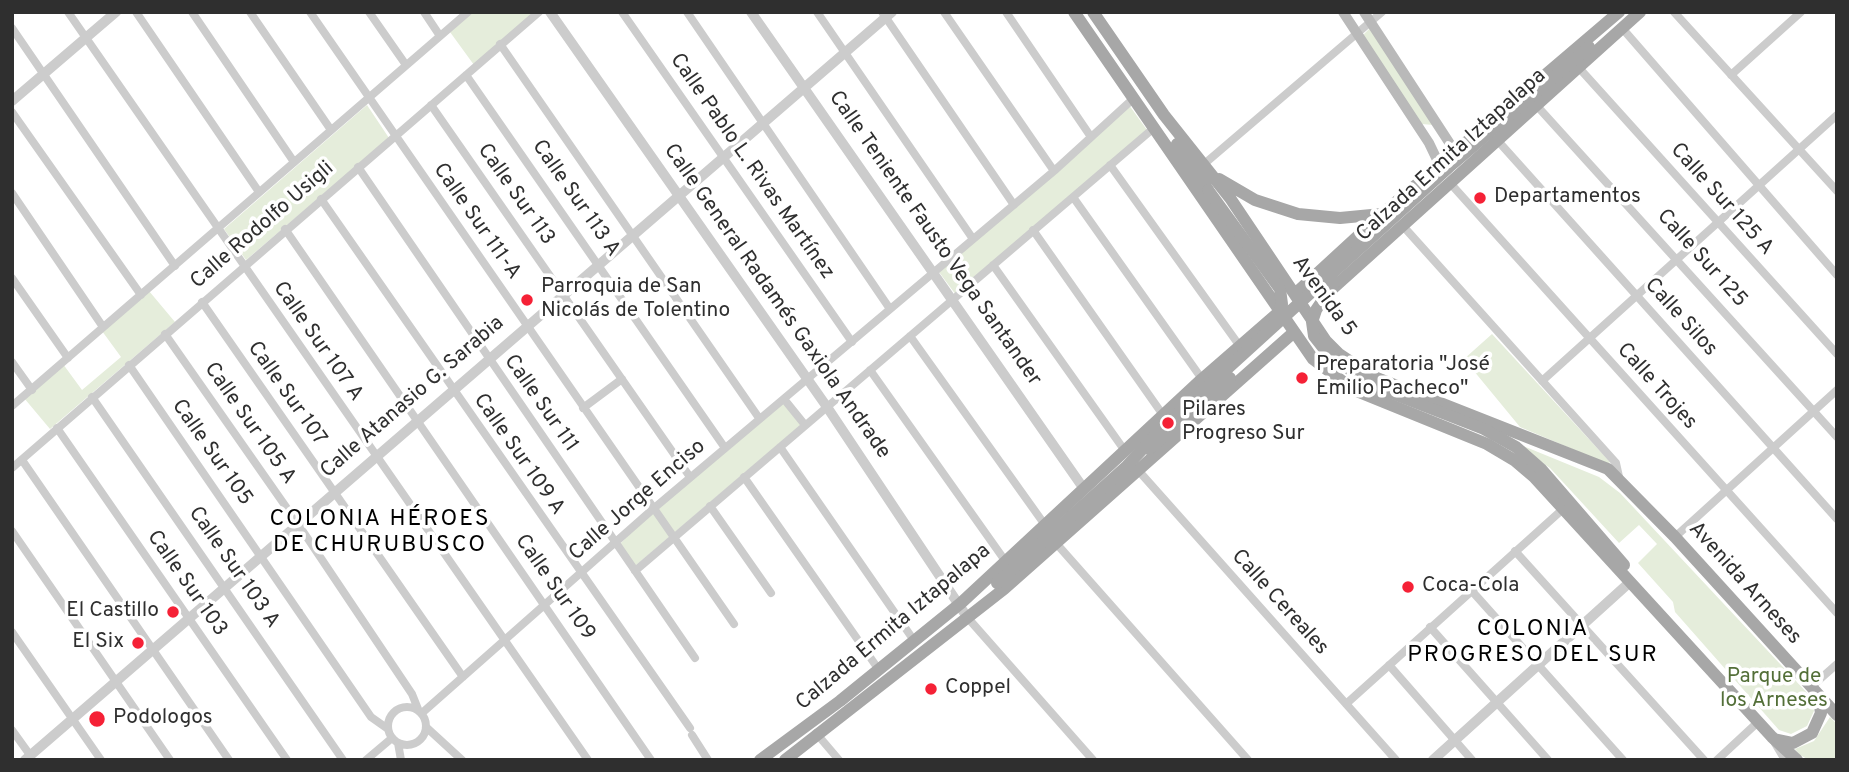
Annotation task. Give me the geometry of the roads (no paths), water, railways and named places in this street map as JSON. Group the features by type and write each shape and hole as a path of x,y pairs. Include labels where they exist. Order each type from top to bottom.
{"main road":[{"name":"Avenida 5","path":"1074,12 1312,359 1347,386 1494,448 1534,477 1563,509"},
{"name":"Avenida 5","path":"1093,12 1164,115 1230,198 1326,341 1372,376 1608,469 1620,481"},
{"path":"1343,12 1429,143 1440,166"},
{"path":"1364,12 1456,153"},
{"name":"Calzada Ermita Iztapalapa","path":"1295,294 1382,214 1619,12"},
{"name":"Calzada Ermita Iztapalapa","path":"1308,312 1640,12"},
{"name":"Calzada Ermita Iztapalapa","path":"972,612 997,583 1450,167 1590,47 1622,27"},
{"path":"1164,115 1175,140 1208,190 1280,289 1280,310 1267,333"},
{"path":"1429,143 1442,134"},
{"path":"1204,166 1242,193 1291,212 1340,218 1382,214"},
{"name":"Calzada Ermita Iztapalapa","path":"1111,464 1149,449 1335,282 1437,181 1440,166"},
{"path":"1333,258 1336,271 1349,274"},
{"path":"1335,282 1316,310 1312,322 1314,336 1329,355 1377,387 1484,429 1516,447 1548,476 1650,593 1651,602"},
{"name":"Calzada Ermita Iztapalapa","path":"760,760 835,705 961,603 1202,379 1279,312"},
{"name":"Calzada Ermita Iztapalapa","path":"787,758 1004,589 1293,333"},
{"path":"1244,342 1259,338 1264,344 1267,356"},
{"name":"Avenida Arneses","path":"1620,481 1675,537 1837,715"},
{"path":"1563,509 1651,602 1758,722 1797,760"},
{"path":"1772,737 1793,743 1812,733 1821,713 1814,691"},
{"path":"835,705 844,715"},
{"path":"781,745 787,758"}],"street":[{"name":"Calle Sur 107 A","path":"68,12 588,760"},
{"path":"12,101 116,12"},
{"path":"136,12 259,192"},
{"path":"192,12 294,162"},
{"path":"250,12 331,130"},
{"name":"Calle Sur 111-A","path":"310,12 734,624"},
{"path":"369,12 406,65"},
{"path":"424,12 440,36"},
{"name":"Calle Rodolfo Usigli","path":"12,407 468,12"},
{"name":"Calle Rodolfo Usigli","path":"12,468 285,229 539,12"},
{"name":"Calle General Radamés Gaxiola Andrade","path":"550,12 961,603 972,612"},
{"name":"Calle Pablo L. Rivas Martínez","path":"622,12 852,342"},
{"path":"687,12 890,309"},
{"name":"Calle Teniente Fausto Vega Santander","path":"751,12 1084,489"},
{"path":"817,12 973,239"},
{"path":"944,12 1054,171"},
{"path":"1006,12 1091,137"},
{"path":"1204,166 1382,12"},
{"path":"1674,12 1837,191"},
{"path":"1731,75 1801,12"},
{"path":"887,14 1014,205"},
{"name":"Calle Atanasio G. Sarabia","path":"28,757 887,14"},
{"path":"1622,27 1757,187 1837,275"},
{"path":"12,28 175,266"},
{"path":"500,44 759,418"},
{"name":"Calle Sur 125 A","path":"1580,69 1837,355"},
{"name":"Calle Sur 113 A","path":"466,75 725,448"},
{"name":"Calle Jorge Enciso","path":"420,711 463,677 759,418 1054,171 1134,98"},
{"name":"Calle Sur 113","path":"431,105 690,477"},
{"name":"Calle Sur 125","path":"1537,106 1837,437"},
{"path":"12,111 141,295"},
{"path":"1542,381 1837,115"},
{"path":"635,571 1155,127"},
{"name":"Calle Silos","path":"1498,141 1837,519"},
{"path":"1110,165 1244,342"},
{"name":"Calle Sur 111","path":"358,167 695,658"},
{"name":"Calle Trojes","path":"1450,183 1837,613"},
{"path":"12,192 103,327"},
{"path":"1073,197 1202,379"},
{"name":"Calle Sur 109 A","path":"321,199 708,760"},
{"path":"1403,226 1616,463 1620,481"},
{"name":"Calle Sur 109","path":"285,229 651,760"},
{"path":"1033,230 1163,415"},
{"path":"993,265 1125,452"},
{"path":"12,278 68,358"},
{"name":"Calle Sur 107","path":"202,302 333,494 463,677"},
{"name":"Calle Sur 105 A","path":"165,334 298,524 412,694 420,711"},
{"path":"910,336 1045,525"},
{"path":"12,362 32,390"},
{"name":"Calle Sur 105","path":"129,365 371,717 388,729"},
{"path":"870,370 1006,562"},
{"path":"583,408 622,379"},
{"path":"1675,537 1837,390"},
{"name":"Calle Sur 103 A","path":"92,397 343,760"},
{"path":"784,398 805,425"},
{"name":"Calle Sur 103","path":"58,428 287,760"},
{"path":"780,446 915,642"},
{"path":"22,460 229,760"},
{"name":"Calle Cereales","path":"1137,469 1396,760"},
{"path":"744,478 879,670"},
{"path":"710,506 771,593"},
{"path":"1346,704 1563,509"},
{"path":"12,531 170,760"},
{"path":"1055,542 1248,760"},
{"path":"1516,551 1704,760"},
{"path":"1433,760 1630,582"},
{"path":"1471,590 1623,760"},
{"path":"972,612 1093,760"},
{"path":"1430,627 1548,760"},
{"path":"12,632 101,760"},
{"path":"1814,691 1837,664"},
{"path":"1389,665 1472,760"},
{"path":"401,760 395,740 388,729 391,714 397,709 411,707 420,711 426,727 462,760"},
{"path":"1717,760 1758,722"},
{"path":"808,725 839,760"},
{"path":"395,740 406,745 419,740 426,727"},
{"path":"12,730 28,757"},
{"path":"1772,737 1785,760"},
{"path":"366,760 395,740"}],"place":[{"name":"Departamentos","path":"1480,198"},
{"name":"Parroquia de San Nicolás de Tolentino","path":"527,300"},
{"name":"Preparatoria \"José Emilio Pacheco\"","path":"1302,378"},
{"name":"Pilares Progreso Sur","path":"1168,423"},
{"name":"Coca-Cola","path":"1408,587"},
{"name":"El Castillo","path":"173,612"},
{"name":"El Six","path":"138,643"},
{"name":"Coppel","path":"931,689"},
{"name":"Podologos","path":"97,719"}],"district":[{"name":"COLONIA HÉROES DE CHURUBUSCO","path":"380,533"},
{"name":"COLONIA PROGRESO DEL SUR","path":"1533,643"}],"park label":[{"name":"Parque de los Arneses","path":"1774,690"}]}
